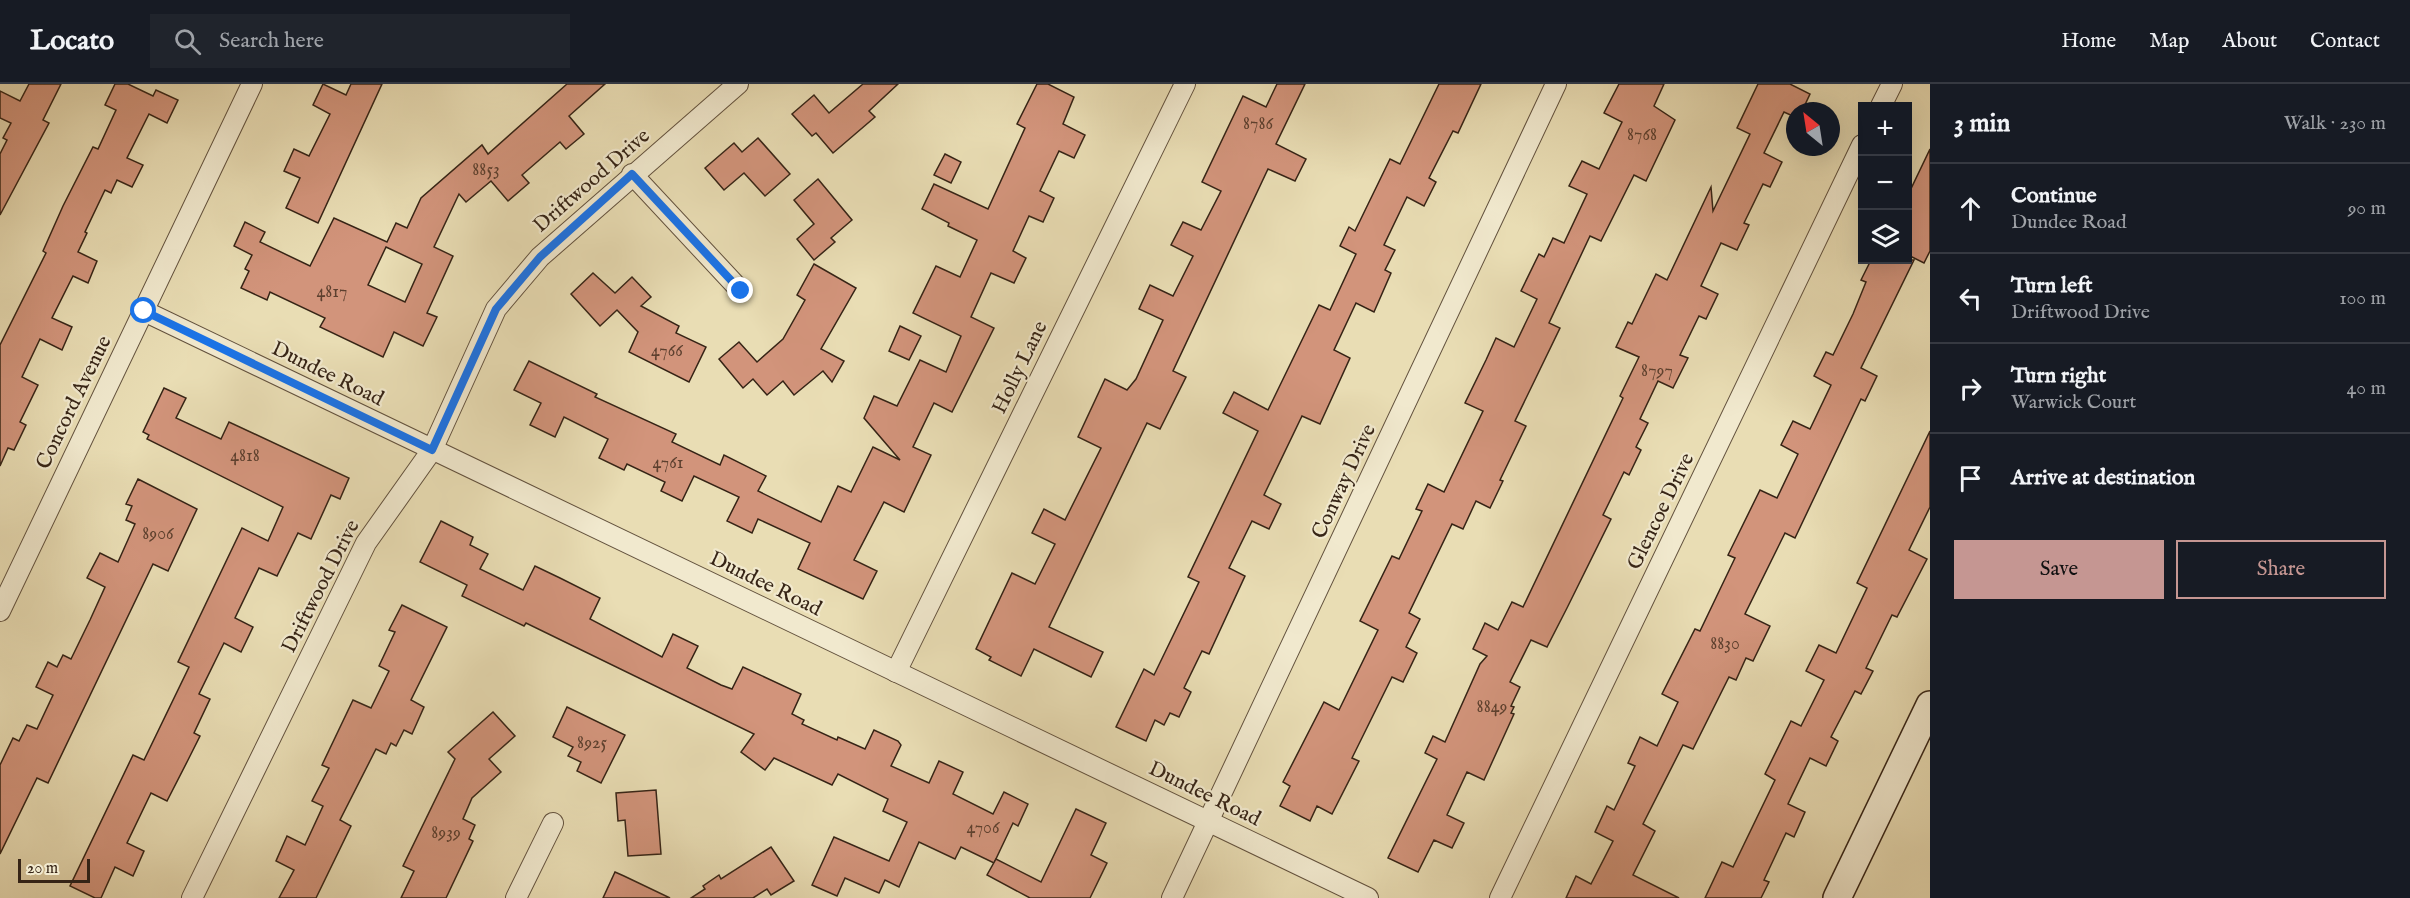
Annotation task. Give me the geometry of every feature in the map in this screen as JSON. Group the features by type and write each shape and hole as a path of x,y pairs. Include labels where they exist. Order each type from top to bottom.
{"street":[{"name":"Concord Avenue","path":"0,611 252,84"},
{"name":"Driftwood Drive","path":"192,898 366,543 432,450 496,309 540,257 632,174 738,84"},
{"name":"Holly Lane","path":"896,672 1185,84"},
{"name":"Conway Drive","path":"1172,898 1556,84"},
{"path":"1883,102 1892,84"},
{"name":"Glencoe Drive","path":"1500,898 1858,155"},
{"path":"632,174 741,291"},
{"name":"Dundee Road","path":"144,311 1368,898"},
{"path":"1837,898 1930,705"},
{"path":"516,898 553,823"}],"building":[{"path":"29,84 61,84 43,120 49,123 0,215 0,154 7,140 3,138 11,123 0,118 0,91 20,101"},
{"path":"115,84 128,84 153,96 156,90 178,100 167,123 149,114 127,158 143,165 132,187 117,180 111,193 105,190 78,252 97,261 88,283 73,276 52,318 72,327 62,350 40,339 22,377 38,385 20,422 26,425 14,450 8,448 0,466 0,345 46,253 43,251 63,206 93,147 98,149 116,110 105,105"},
{"path":"323,84 346,95 351,84 382,84 318,223 286,208 300,178 284,171 294,149 309,156 330,114 313,105"},
{"path":"567,84 605,84 569,116 584,134 566,149 560,142 522,175 529,183 508,201 491,181 466,202 459,194 434,247 453,256 427,313 437,317 423,346 394,332 383,357 320,327 325,318 270,292 267,300 241,288 249,271 245,269 252,255 234,246 245,222 265,232 260,242 310,266 334,218 387,242 396,223 407,228 421,198 482,145 488,154","holes":["386,247 422,264 405,302 368,285"]},
{"path":"863,84 898,84 869,111 875,117 833,153 816,133 812,136 792,114 814,95 829,113"},
{"path":"1037,84 1048,84 1074,97 1063,124 1085,135 1074,158 1059,151 1040,191 1054,198 1043,222 1029,216 1013,251 1026,258 1014,283 991,273 971,317 994,328 952,412 934,403 913,447 931,455 904,512 884,502 854,560 877,571 863,599 798,569 810,543 758,519 752,533 727,521 739,497 694,476 682,501 661,491 665,482 627,464 624,470 599,458 608,439 564,417 555,437 530,425 541,403 514,390 529,361 597,394 595,397 676,434 672,442 720,465 724,455 766,476 758,491 821,522 838,486 851,492 873,447 900,460 864,418 874,396 897,406 920,360 946,372 961,336 913,313 936,266 960,277 977,240 948,226 949,223 922,209 934,184 988,209 1025,128 1017,124"},
{"path":"1277,84 1305,84 1276,144 1306,159 1295,181 1268,169 1173,371 1186,377 1160,429 1147,423 1049,627 1103,652 1091,677 1034,649 1021,676 989,660 991,657 976,649 1012,573 1035,584 1055,544 1032,533 1044,509 1065,520 1101,448 1078,437 1105,379 1127,390 1136,379 1163,320 1139,309 1150,285 1173,296 1193,256 1171,245 1183,222 1201,230 1221,191 1202,182 1243,96 1266,107"},
{"path":"1439,84 1481,84 1458,133 1453,131 1429,178 1436,182 1424,206 1407,197 1384,245 1395,250 1385,270 1391,273 1374,312 1356,303 1334,350 1350,358 1320,424 1302,416 1264,495 1281,504 1269,529 1252,521 1229,568 1245,576 1209,654 1202,651 1184,688 1191,692 1179,717 1170,713 1164,725 1155,720 1146,741 1116,727 1144,669 1154,675 1199,582 1188,577 1258,431 1223,413 1234,392 1268,410 1319,305 1330,310 1356,254 1340,246 1349,227 1355,231 1390,159 1400,164"},
{"path":"1619,84 1664,84 1654,106 1675,120 1646,181 1634,175 1601,241 1590,236 1549,323 1560,328 1515,421 1526,426 1500,480 1503,481 1490,508 1476,501 1463,529 1452,524 1409,613 1420,619 1406,647 1417,653 1403,682 1392,677 1352,758 1359,761 1332,814 1317,806 1310,821 1280,806 1290,786 1283,782 1324,702 1339,710 1378,630 1360,621 1392,556 1399,559 1422,511 1416,509 1428,484 1444,492 1483,411 1465,403 1496,338 1514,347 1537,299 1521,291 1539,254 1544,257 1553,238 1564,243 1587,194 1569,186 1582,161 1599,169 1622,122 1604,113"},
{"path":"1758,84 1790,84 1810,94 1806,102 1786,102 1786,113 1784,112 1764,153 1782,162 1770,187 1763,184 1744,223 1749,225 1737,250 1721,243 1701,286 1718,294 1706,319 1699,316 1680,355 1688,358 1673,388 1658,381 1640,419 1648,423 1636,447 1641,450 1629,475 1624,472 1603,515 1611,519 1547,647 1531,640 1510,682 1520,687 1511,706 1514,707 1511,713 1514,714 1484,780 1467,772 1447,815 1464,823 1452,848 1434,840 1418,872 1388,858 1437,759 1425,753 1433,736 1445,742 1480,664 1487,656 1473,649 1485,623 1498,630 1512,602 1523,607 1623,398 1620,396 1639,357 1616,347 1628,322 1632,324 1656,274 1667,280 1711,187 1713,211 1750,134 1737,128"},
{"path":"758,138 790,174 765,196 744,173 724,190 705,168 734,143 742,152"},
{"path":"1930,149 1930,251 1924,263 1912,257 1912,187"},
{"path":"945,154 961,162 951,183 934,175"},
{"path":"818,179 852,220 831,238 835,242 814,260 797,239 814,224 794,200"},
{"path":"1914,260 1861,368 1877,376 1865,401 1861,399 1795,538 1785,533 1745,614 1770,626 1753,661 1746,658 1736,680 1729,677 1693,749 1683,745 1643,824 1655,831 1633,875 1679,898 1566,898 1576,876 1591,884 1613,841 1595,832 1607,806 1614,810 1635,766 1628,763 1640,737 1657,746 1678,702 1662,694 1695,629 1700,631 1735,558 1728,555 1760,490 1777,498 1798,454 1781,445 1793,421 1810,429 1831,385 1814,376 1826,352 1833,355 1866,282 1861,280 1869,264 1912,264"},
{"path":"814,264 856,288 821,349 844,361 832,382 823,371 794,395 783,381 767,395 753,379 743,388 719,359 739,342 757,362 783,339 805,300 797,295"},
{"path":"593,273 615,293 632,277 651,297 641,306 679,326 676,333 706,347 689,382 629,352 638,332 617,310 600,326 571,294"},
{"path":"900,326 921,336 909,360 889,351"},
{"path":"164,388 186,398 176,418 221,439 229,422 349,478 340,499 331,495 311,539 298,533 277,576 259,568 235,618 253,627 241,652 224,643 199,694 210,699 194,733 200,736 167,801 151,793 127,843 144,851 133,876 115,867 101,898 95,898 70,886 133,755 144,760 189,667 178,662 242,528 268,541 283,507 147,439 149,435 143,432"},
{"path":"1930,431 1930,507 1909,550 1927,559 1897,617 1892,615 1866,668 1873,671 1861,694 1855,691 1831,737 1838,741 1826,766 1810,758 1788,804 1805,812 1794,837 1786,833 1764,880 1769,882 1761,898 1705,898 1722,862 1733,867 1775,780 1765,774 1791,721 1801,726 1824,680 1806,671 1819,645 1836,653 1867,588 1857,583"},
{"path":"138,479 197,509 168,571 153,564 48,783 37,778 0,854 0,765 13,738 19,741 27,725 37,729 53,695 36,687 48,662 57,667 63,655 71,659 90,620 105,587 87,578 100,553 118,562 135,524 126,520 132,506 126,504"},
{"path":"441,521 473,537 470,545 488,554 480,569 523,590 535,566 600,598 590,619 662,657 673,634 698,646 687,668 721,685 732,689 743,667 801,694 792,714 804,720 802,724 837,740 838,737 865,749 874,730 898,741 901,745 891,766 929,783 939,761 963,772 953,794 993,814 1004,792 1028,804 1018,826 1013,823 994,863 961,847 955,859 919,842 899,887 885,880 879,893 845,878 837,896 812,885 834,837 889,861 907,822 883,811 888,799 838,774 832,785 774,758 765,770 741,752 754,734 526,623 524,626 462,596 467,585 420,562"},
{"path":"402,605 447,627 411,700 424,707 412,734 404,730 396,746 391,743 386,754 376,749 340,820 351,826 316,898 279,898 294,870 276,861 287,836 305,845 323,806 312,801 329,768 322,765 353,700 371,708 389,671 379,666 395,632 389,630"},
{"path":"567,707 625,735 601,783 577,771 581,762 568,756 573,747 553,737"},
{"path":"493,712 515,736 489,759 501,772 472,798 463,819 475,825 469,839 473,841 446,898 401,898 414,871 403,866 455,759 448,752"},
{"path":"656,790 661,854 628,856 625,820 618,821 616,793"},
{"path":"1076,809 1106,823 1091,855 1107,863 1090,898 1030,898 987,875 996,859 1041,882"},
{"path":"771,847 794,881 771,895 767,889 753,898 691,898 705,889 703,886 719,875 721,879"},
{"path":"615,872 624,876 670,898 603,898"}],"route":[{"path":"144,311 432,450 496,309 540,257 632,174 741,291"}]}
